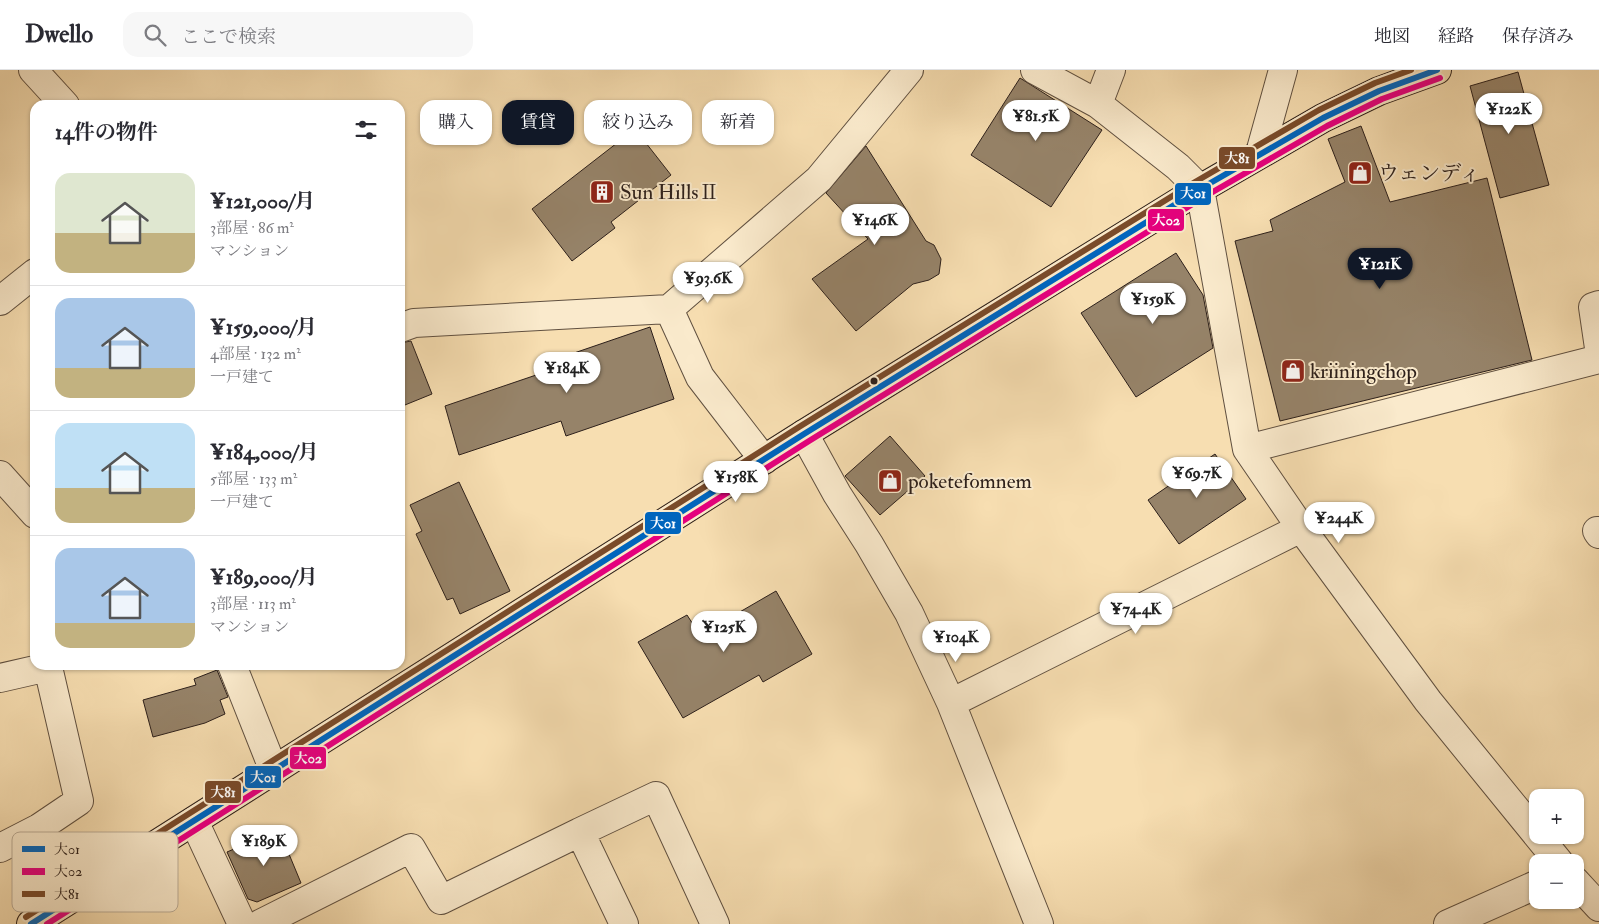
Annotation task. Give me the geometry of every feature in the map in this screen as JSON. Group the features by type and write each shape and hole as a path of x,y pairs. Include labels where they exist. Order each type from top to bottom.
{"main road":[{"path":"177,832 804,434 1200,189 1323,118 1379,92 1436,70"},
{"path":"31,924 50,912"}],"street":[{"path":"33,70 60,100"},
{"path":"405,326 414,323 669,309 819,179 908,70"},
{"path":"1035,70 1098,104 1178,167 1200,189 1247,449 1301,528 1428,701 1552,854"},
{"path":"1098,104 1111,70"},
{"path":"1260,154 1283,70"},
{"path":"0,301 30,277"},
{"path":"1599,305 1593,307 1599,348"},
{"path":"669,309 700,377 764,460"},
{"path":"1247,449 1599,359"},
{"path":"804,434 837,494 909,613 951,704 1039,924"},
{"path":"0,475 30,508"},
{"path":"951,704 1301,528"},
{"path":"0,678 35,670"},
{"path":"31,832 79,801 49,670"},
{"path":"234,670 274,770"},
{"path":"260,924 411,848 441,900 656,796 716,924"},
{"path":"194,821 242,924"},
{"path":"580,832 624,924"},
{"path":"0,848 12,842"},
{"path":"1455,922 1529,888"},
{"path":"1584,891 1599,907"}],"building":[{"path":"1518,72 1549,185 1500,198 1470,86"},
{"path":"1020,78 1102,130 1051,207 971,155"},
{"path":"1361,126 1390,202 1487,178 1532,360 1280,421 1235,241 1273,231 1270,220 1345,182 1328,139"},
{"name":"Sun HillsⅡ","path":"614,145 648,145 671,175 611,222 615,228 572,261 532,209"},
{"path":"866,146 926,241 934,245 941,259 939,274 929,280 913,284 856,331 812,279 868,239 826,193"},
{"path":"1176,253 1203,295 1213,348 1136,397 1081,313"},
{"path":"650,327 674,399 566,436 561,421 459,455 445,406 545,372 542,364"},
{"path":"411,341 432,394 405,405 405,342"},
{"path":"890,436 925,476 880,515 845,476"},
{"path":"1215,454 1246,499 1179,544 1148,500"},
{"path":"459,482 510,591 460,614 453,598 447,600 416,534 422,531 410,505"},
{"path":"776,591 812,654 763,682 759,675 683,718 638,642 687,615 700,635"},
{"path":"217,670 228,697 220,700 225,714 205,723 153,737 143,700 196,685 194,679"},
{"path":"279,830 301,883 257,902 248,899 227,852"}],"transit line":[{"name":"大81","path":"160,832 799,427 1195,182 1319,110 1375,83 1411,70"},
{"name":"大01","path":"176,832 804,434 1200,189 1323,118 1379,91 1437,70"},
{"name":"大02","path":"178,841 809,441 1204,197 1327,126 1382,99 1440,78"},
{"name":"大81","path":"26,917 34,912"},
{"name":"大01","path":"31,924 50,912"},
{"name":"大02","path":"47,924 66,912"}],"place":[{"name":"ウェンディ","path":"1360,173"},
{"name":"Sun HillsⅡ","path":"602,192"},
{"name":"kriiningchop","path":"1293,371"},
{"name":"poketefomnem","path":"890,481"}]}
